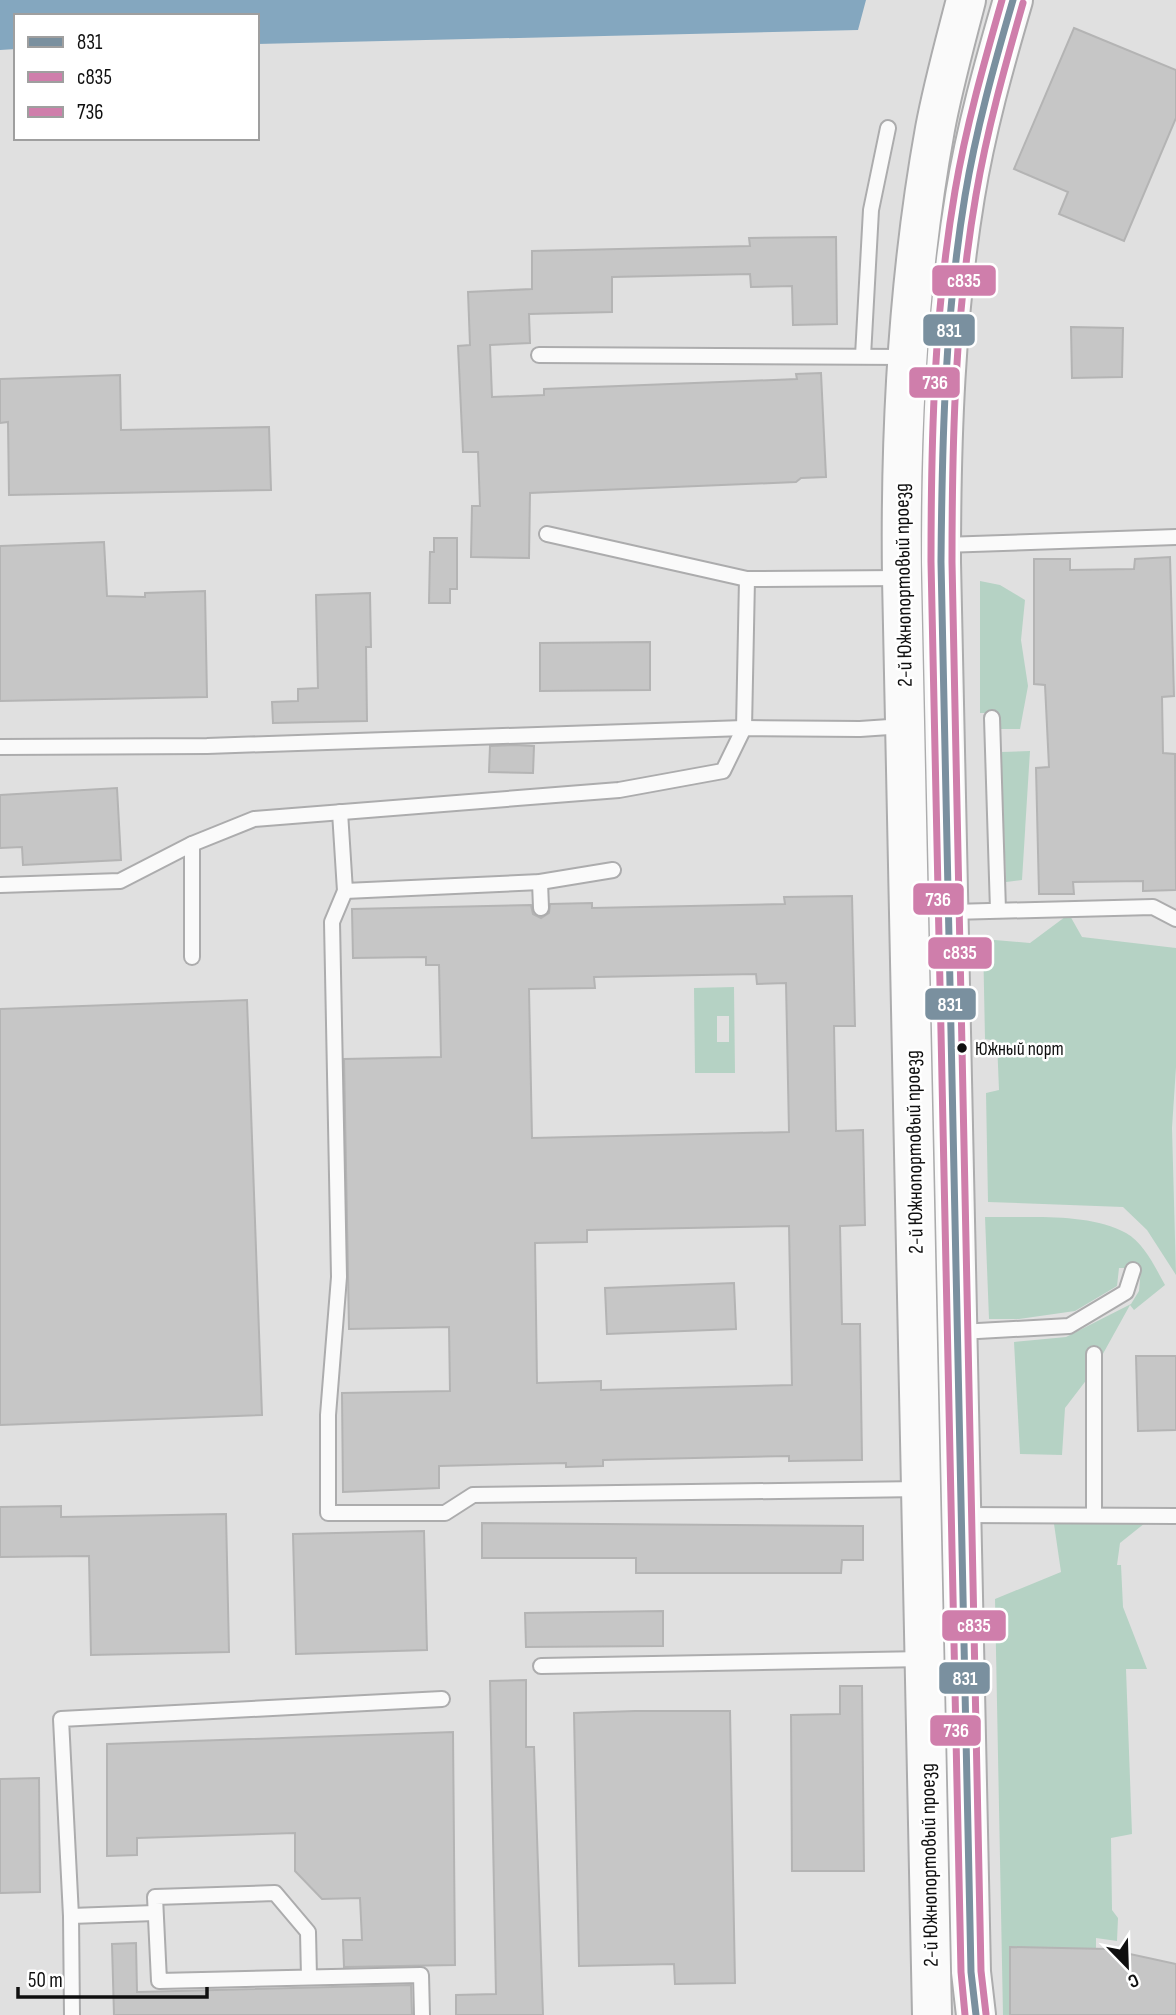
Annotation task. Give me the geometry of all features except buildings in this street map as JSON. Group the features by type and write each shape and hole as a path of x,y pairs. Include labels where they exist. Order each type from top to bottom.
{"main road":[{"name":"2-й Южнопортовый проезд","path":"932,2015 902,578 902,436 916,252 935,127 966,0"},
{"name":"2-й Южнопортовый проезд","path":"976,2015 971,1972 957,1332 942,439 948,320 963,208 976,135 1013,0"}],"lane":[{"path":"863,356 871,210 888,128"},
{"path":"539,355 906,357"},
{"path":"547,534 747,579 902,578"},
{"path":"942,545 1176,537"},
{"path":"0,885 120,881 192,844 254,819 619,790 723,771 744,728 747,579"},
{"path":"992,718 998,910"},
{"path":"0,747 207,746 744,728 860,729 905,726"},
{"path":"340,812 345,891 332,922 339,1278 328,1415 328,1513 445,1513 473,1495 921,1489"},
{"path":"192,844 192,957"},
{"path":"345,891 540,882 613,870"},
{"path":"540,882 541,908"},
{"path":"949,912 1153,907 1176,919"},
{"path":"957,1332 1069,1326 1126,1292 1133,1270"},
{"path":"1094,1354 1094,1515"},
{"path":"961,1515 1176,1516"},
{"path":"541,1666 925,1659"},
{"path":"72,2015 71,1916 61,1719 442,1699"},
{"path":"309,1978 308,1932 275,1893 155,1896 159,1981 309,1978 421,1975 422,2015"},
{"path":"71,1916 155,1913"}],"green space":[{"path":"980,581 1000,585 1025,600 1021,640 1028,686 1020,729 1000,729 997,713 980,713"},
{"path":"1030,751 1022,880 1006,882 1001,752"},
{"path":"1069,914 1082,937 1176,948 1176,1067 1172,1128 1176,1275 1147,1230 1123,1207 988,1202 986,1093 999,1090 997,1041 985,1039 983,939 1030,943"},
{"path":"734,987 735,1073 695,1073 694,988","holes":["717,1016 729,1016 729,1042 717,1042"]},
{"path":"985,1217 1076,1219 1111,1226 1138,1243 1165,1285 1134,1310 1130,1305 1094,1370 1065,1408 1062,1455 1020,1454 1014,1342 1066,1337 1131,1304 1139,1291 1141,1268 1119,1268 1117,1286 1075,1311 1019,1319 989,1319"},
{"path":"1150,1519 1120,1543 1117,1565 1121,1565 1123,1607 1147,1669 1126,1669 1132,1834 1111,1838 1112,1910 1118,1918 1117,1941 1096,1938 1096,1985 1035,2015 1003,2015 995,1599 1061,1572 1054,1524 1076,1520"}],"water":[{"path":"0,0 866,0 858,30 259,44 259,14 14,14 14,49 0,50"}],"transit line":[{"name":"736","path":"965,2015 961,1972 931,562 932,469 938,330 948,237 964,143 1002,0"},
{"name":"831","path":"976,2015 971,1972 941,516 946,379 958,241 980,122 1013,0"},
{"name":"с835","path":"986,2014 981,1971 952,562 953,470 959,332 969,240 985,146 1023,3"}],"place":[{"name":"Южный порт","path":"962,1048"}]}
